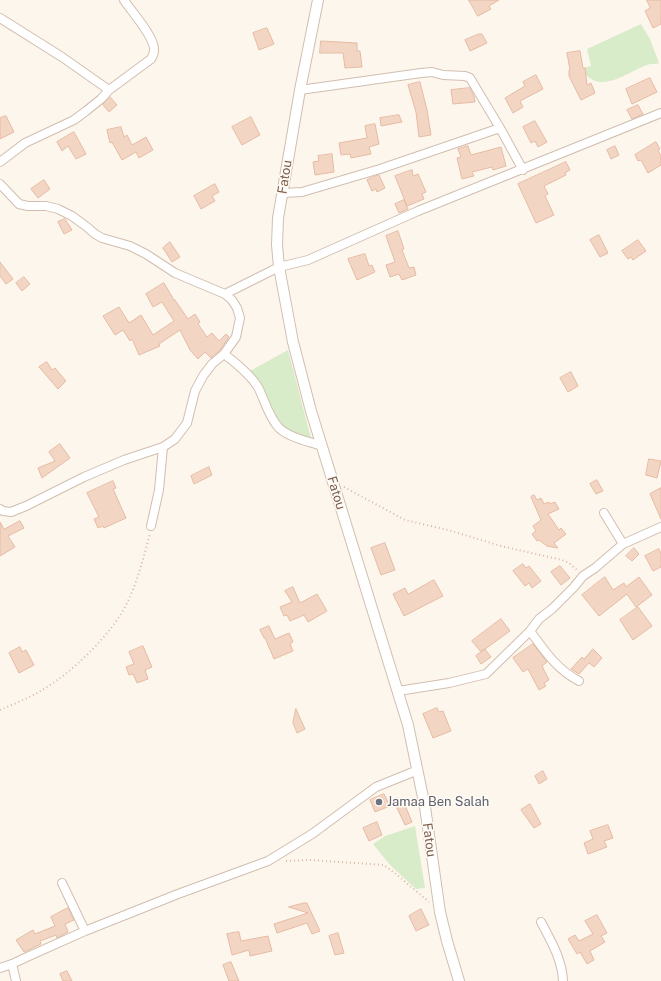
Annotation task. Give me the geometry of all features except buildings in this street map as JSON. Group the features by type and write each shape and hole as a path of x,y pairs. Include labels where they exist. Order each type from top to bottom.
{"street":[{"name":"Fatou","path":"318,0 300,90 278,224 280,267 293,342 322,446 408,725 425,807 440,912 459,981"},
{"path":"0,162 25,143 74,120 101,99 109,90 154,55 153,43 127,2"},
{"path":"0,18 62,57 109,90"},
{"path":"300,90 432,72 443,75 465,76 470,78 500,128 522,170"},
{"path":"225,294 280,267 308,260 382,226 661,113"},
{"path":"283,193 302,192 380,170 500,128"},
{"path":"0,184 19,204 28,206 46,206 58,209 72,216 94,234 102,238 130,246 146,254 175,273 225,294 232,300 237,308 240,318 236,337 224,354 212,364 203,376 195,391 186,423 175,439 163,447 103,469 26,506 11,512 0,509"},
{"path":"224,354 251,378 258,388 273,420 280,428 294,436 322,446"},
{"path":"151,526 159,490 163,447"},
{"path":"604,513 623,544"},
{"path":"398,692 449,683 486,674 530,631 539,619 574,588 583,576 595,568 623,544 661,527"},
{"path":"530,631 556,666 579,681"},
{"path":"0,968 85,931 178,894 268,861 312,834 376,787 418,770"},
{"path":"62,883 85,931"},
{"path":"541,922 556,950 563,973 563,981"},
{"path":"12,964 16,981"}],"path":[{"path":"332,481 405,520 448,530 501,546 562,560 583,576"},
{"path":"0,710 42,690 67,672 88,654 120,617 135,586 151,526"},
{"path":"268,861 310,860 384,865 402,878 440,912"}],"green space":[{"path":"641,24 650,39 659,63 648,64 606,82 593,80 582,72 582,68 591,66 587,49"},
{"path":"288,350 311,438 308,442 281,426 265,393 250,371"},
{"path":"415,826 425,888 416,889 390,865 373,844 385,836"}],"place":[{"name":"Jamaa Ben Salah","path":"379,802"}]}
